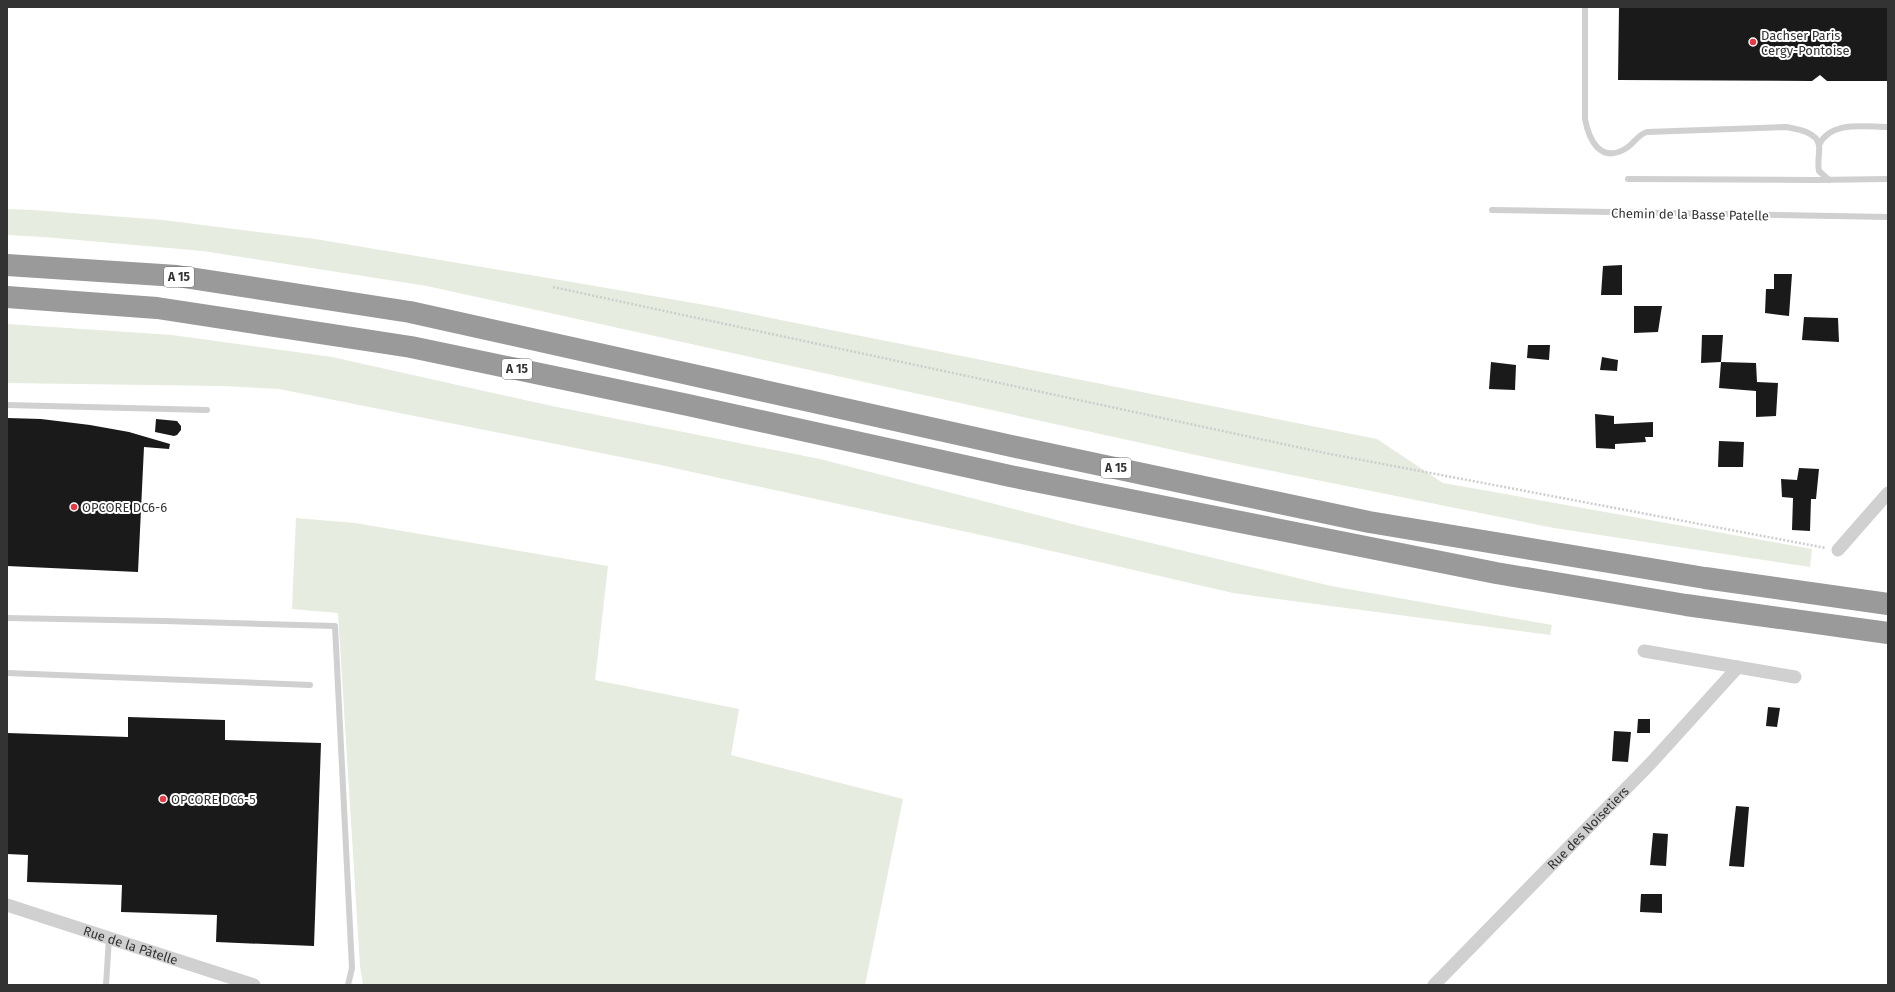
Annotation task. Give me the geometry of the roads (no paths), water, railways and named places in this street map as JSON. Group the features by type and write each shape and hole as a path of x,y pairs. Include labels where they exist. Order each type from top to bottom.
{"highway":[{"name":"A 15","path":"7,264 177,276 410,312 1009,445 1369,522 1705,578 1888,604"},
{"name":"A 15","path":"7,297 157,308 411,347 688,405 1010,476 1496,574 1686,605 1888,633"}],"street":[{"path":"1838,550 1888,493"},
{"path":"1644,651 1795,677"},
{"name":"Rue des Noisetiers","path":"1434,985 1650,764 1738,667"},
{"name":"Rue de la Pâtelle","path":"7,905 254,985"}],"lane":[{"path":"1585,7 1585,119 1589,135 1597,148 1605,152 1620,151 1627,148 1642,133 1647,132 1774,126 1806,132 1815,138 1819,145 1819,171 1829,180"},
{"path":"1819,145 1832,131 1841,127 1888,127"},
{"path":"1628,179 1888,179"},
{"name":"Chemin de la Basse Patelle","path":"1492,210 1888,217"},
{"path":"7,405 207,410"},
{"path":"7,618 164,620 335,626 352,968 348,985"},
{"path":"7,673 310,685"},
{"path":"106,985 109,938"}],"place":[{"name":"Dachser Paris Cergy-Pontoise","path":"1753,42"},
{"name":"OPCORE DC6-6","path":"74,507"},
{"name":"OPCORE DC6-5","path":"163,799"}]}
